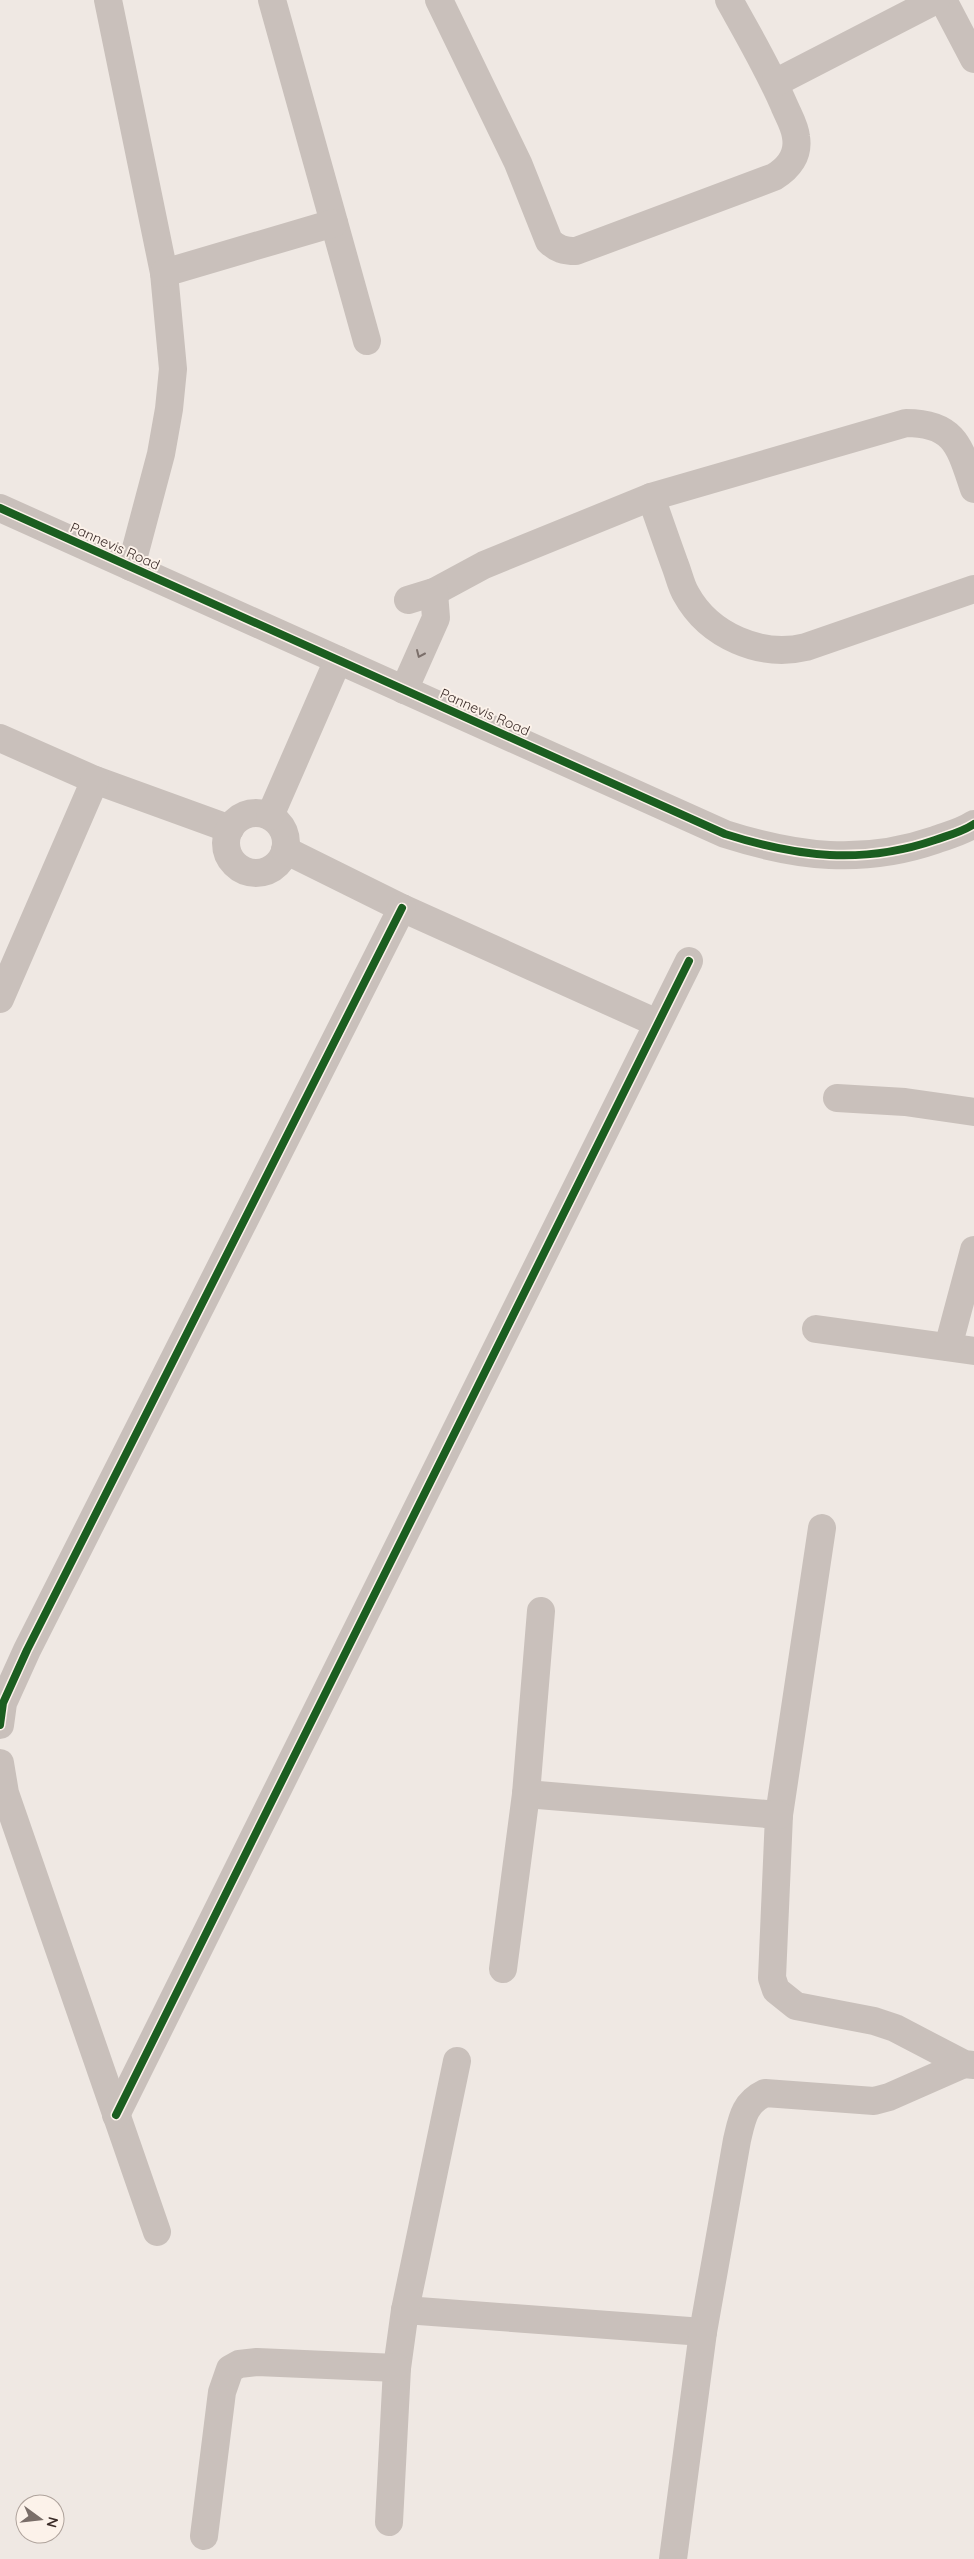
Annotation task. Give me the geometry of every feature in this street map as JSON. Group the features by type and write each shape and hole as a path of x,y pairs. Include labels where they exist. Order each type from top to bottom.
{"street":[{"path":"108,0 164,273 173,369 169,409 161,454 131,566"},
{"path":"272,0 367,341"},
{"path":"439,0 518,163 550,241 557,249 576,251 774,177 786,170 793,161 796,137 775,84 728,0"},
{"path":"775,84 936,0"},
{"path":"943,0 974,59"},
{"path":"164,273 334,223"},
{"path":"408,600 434,592 484,565 651,497 906,423 924,423 941,429 953,438 960,447 974,489"},
{"path":"651,497 686,594 703,616 724,634 769,651 788,651 806,647 974,589"},
{"name":"Pannevis Road","path":"0,508 725,834 759,844 828,856 863,856 912,848 965,830 974,824"},
{"path":"404,690 436,618 434,592"},
{"path":"270,816 338,660"},
{"path":"0,738 95,780 230,830"},
{"path":"0,999 95,780"},
{"path":"256,813 270,816 280,825 283,831 285,850 279,862 269,870 256,873 242,870 232,861 227,849 227,836 230,830 233,824 244,816 256,813"},
{"path":"285,850 402,908 657,1023"},
{"path":"0,1725 3,1703 27,1650 402,908"},
{"path":"116,2115 689,961"},
{"path":"837,1098 905,1102 974,1112"},
{"path":"816,1329 961,1349 974,1250"},
{"path":"822,1528 779,1815 772,1978 776,1990 796,2006 874,2021 895,2028 969,2065"},
{"path":"503,1969 526,1794 541,1611"},
{"path":"0,1764 5,1793 157,2232"},
{"path":"526,1794 779,1815"},
{"path":"389,2522 397,2368 405,2310 457,2061"},
{"path":"673,2559 703,2332 736,2140 744,2111 749,2103 765,2093 874,2101 889,2097 969,2065"},
{"path":"405,2310 703,2332"},
{"path":"204,2536 222,2392 230,2369 239,2364 257,2362 397,2368"}],"cycle path":[{"path":"0,508 725,834 804,853 855,855 882,853 908,848 955,833 974,824"},
{"path":"0,1725 3,1703 27,1650 402,908"},
{"path":"116,2115 689,961"}]}
